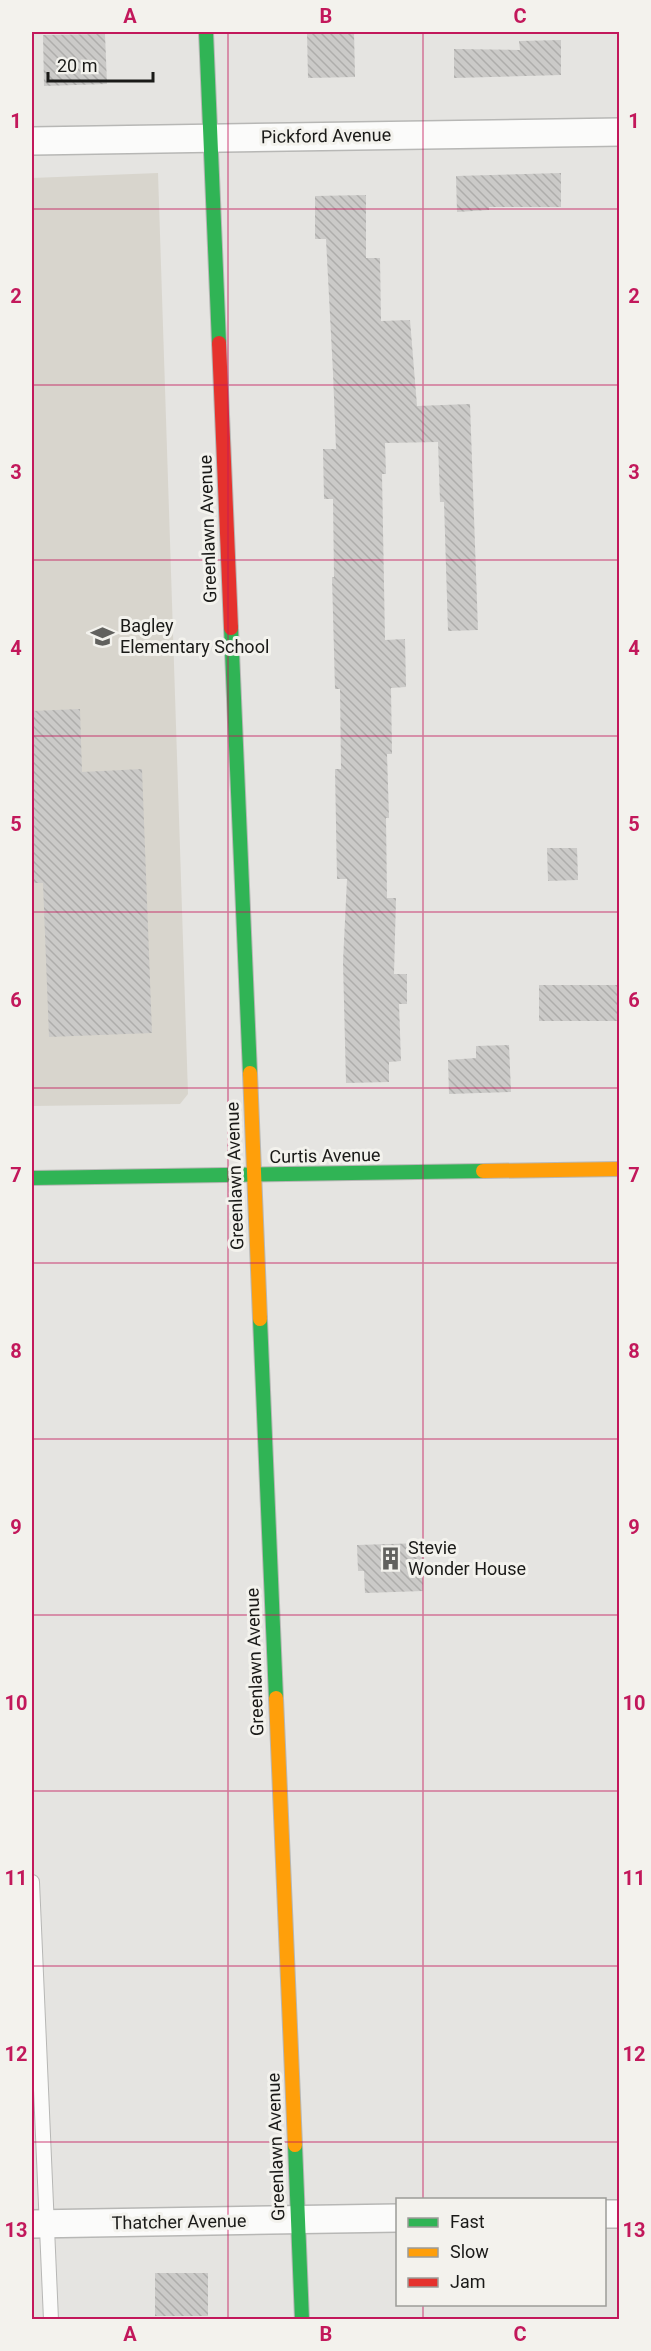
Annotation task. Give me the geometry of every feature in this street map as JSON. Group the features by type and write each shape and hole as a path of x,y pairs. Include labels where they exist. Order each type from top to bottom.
{"street":[{"name":"Greenlawn Avenue","path":"206,32 252,1175 302,2319"},
{"name":"Pickford Avenue","path":"32,141 620,132"},
{"name":"Curtis Avenue","path":"32,1178 620,1169"},
{"name":"Thatcher Avenue","path":"40,2224 396,2218"}],"lane":[{"path":"32,1882 40,2224 51,2319"}],"shaded area":[{"name":"Bagley Elementary School","path":"158,173 188,1094 180,1104 32,1106 32,178"}],"building":[{"path":"307,32 354,32 355,77 308,78"},
{"path":"105,34 107,84 44,86 43,35"},
{"path":"561,40 561,75 454,78 454,49 520,50 519,41"},
{"path":"561,173 561,207 489,207 489,210 457,212 456,176"},
{"path":"366,195 366,258 380,258 381,321 410,320 417,406 470,404 478,630 448,631 444,502 440,502 438,442 385,443 386,474 382,474 385,640 405,639 406,687 391,688 392,754 387,754 389,818 386,818 387,898 396,898 394,974 407,974 407,1004 399,1004 401,1061 389,1062 389,1082 346,1083 343,962 347,879 337,879 335,769 341,769 340,689 335,689 332,577 334,577 333,499 324,499 323,449 336,449 326,239 315,239 315,196"},
{"path":"80,709 82,772 142,769 152,1033 49,1037 43,883 32,883 32,711"},
{"path":"547,848 577,848 578,880 548,881"},
{"path":"539,985 620,985 620,1021 539,1021"},
{"path":"509,1045 511,1092 449,1094 448,1060 476,1058 476,1046"},
{"name":"Stevie Wonder House","path":"422,1543 423,1591 365,1593 364,1571 358,1571 357,1545"},
{"path":"155,2273 208,2273 208,2316 155,2316"}],"traffic: fast":[{"path":"206,32 219,343"},
{"path":"231,628 250,1073"},
{"path":"32,1178 483,1171"},
{"path":"260,1319 276,1698"},
{"path":"295,2145 302,2320"}],"traffic: slow":[{"path":"250,1073 260,1319"},
{"path":"483,1171 620,1169"},
{"path":"276,1698 295,2145"}],"traffic: jam":[{"path":"219,343 231,628"}],"place":[{"name":"Bagley Elementary School","path":"102,636"},
{"name":"Stevie Wonder House","path":"390,1558"}]}
